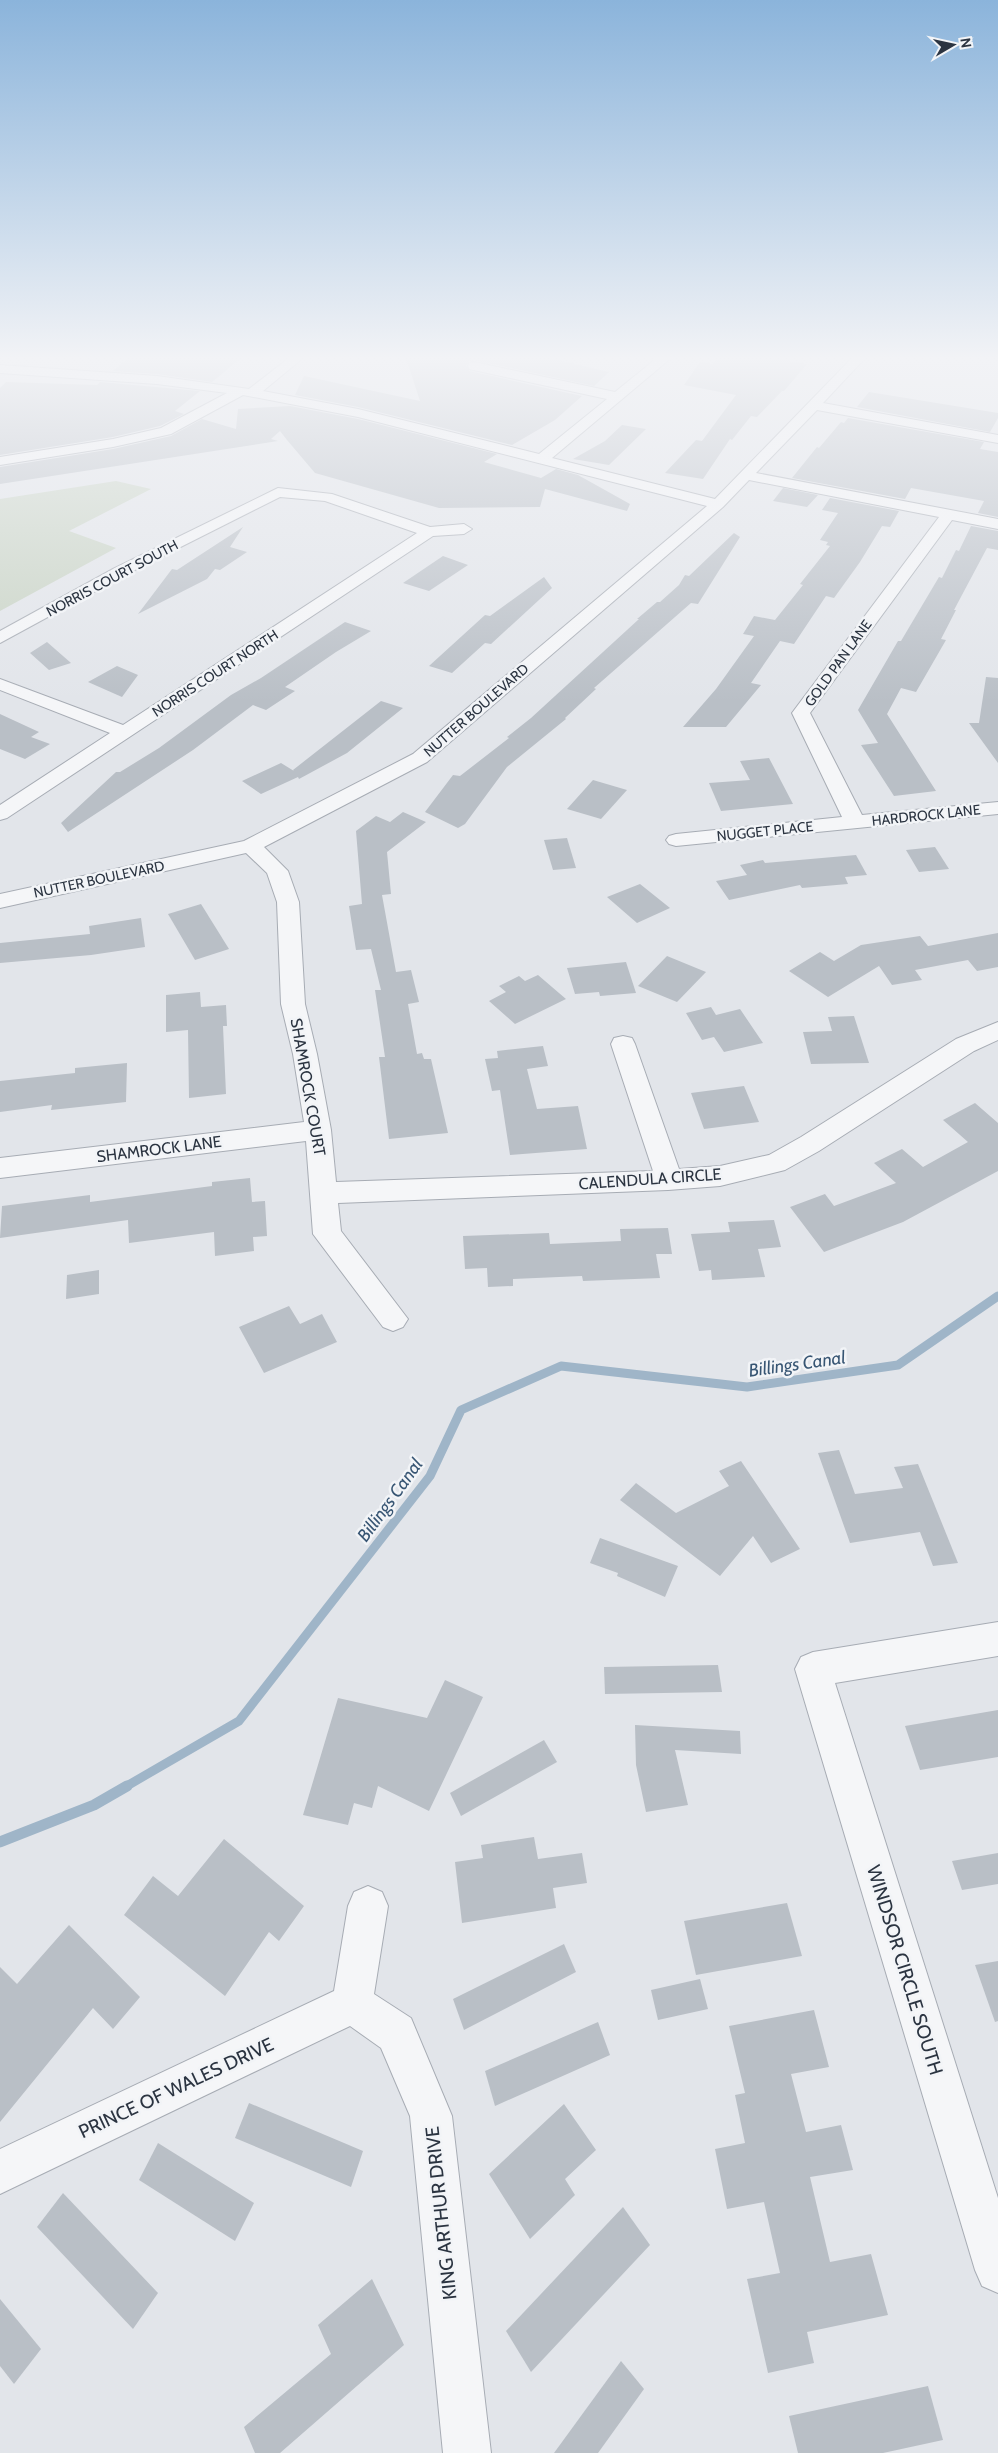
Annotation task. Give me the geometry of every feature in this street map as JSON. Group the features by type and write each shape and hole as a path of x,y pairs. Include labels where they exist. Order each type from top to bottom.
{"street":[{"path":"591,472 718,504"},
{"name":"NUTTER BOULEVARD","path":"0,901 251,846 420,758 718,504 748,472"},
{"path":"277,474 278,492 327,497 429,532 464,529"},
{"path":"746,475 998,524"},
{"name":"NORRIS COURT SOUTH","path":"0,638 119,572 278,492"},
{"name":"GOLD PAN LANE","path":"855,822 801,713 948,514"},
{"name":"NORRIS COURT NORTH","path":"0,814 429,532"},
{"path":"0,684 124,732"},
{"name":"HARDROCK LANE","path":"855,822 998,808"},
{"name":"NUGGET PLACE","path":"676,840 855,822"},
{"name":"SHAMROCK COURT","path":"251,846 278,872 288,902 294,1004 318,1130 327,1234 393,1319"},
{"name":"CALENDULA CIRCLE","path":"323,1193 668,1180 720,1176 776,1163 810,1144 965,1045 998,1030"},
{"path":"624,1044 664,1162 668,1180"},
{"name":"SHAMROCK LANE","path":"0,1168 318,1130"},
{"name":"WINDSOR CIRCLE SOUTH","path":"998,1639 813,1669 998,2270"},
{"path":"352,2004 368,1906"},
{"name":"PRINCE OF WALES DRIVE","path":"0,2172 352,2004"},
{"name":"KING ARTHUR DRIVE","path":"352,2004 396,2032 431,2116 468,2453"}],"green space":[{"path":"116,481 151,489 69,531 116,548 0,611 0,499"}],"building":[{"path":"0,472 75,472 0,484"},
{"path":"521,472 541,478 550,472 569,472 578,475 630,504 627,511 545,489 540,507 439,508 315,473"},
{"path":"665,472 707,472 703,479"},
{"path":"796,472 998,472 998,517 978,513 984,501 911,488 905,499 792,478"},
{"path":"783,488 818,495 807,507 773,501"},
{"path":"830,498 899,511 890,527 882,526 860,562 834,598 826,596 794,644 780,641 751,683 761,685 726,727 683,727 716,689 754,636 743,634 754,616 775,620 803,585 800,584 830,546 826,545 828,542 820,540 838,513 822,510"},
{"path":"971,526 998,531 998,550 987,548 941,639 946,640 916,692 901,688 887,714 936,791 894,796 861,745 878,743 858,710 898,641 901,641 939,577 942,578 956,550 959,551"},
{"path":"243,527 230,547 247,552 220,570 215,569 207,579 138,614 172,569 177,570"},
{"path":"734,533 740,537 698,604 691,603 594,688 596,689 566,719 507,767 465,824 458,828 425,812 453,775 460,776 509,738 507,737 531,718 639,619 637,619 679,585 685,575 689,576"},
{"path":"443,556 468,565 429,591 403,583"},
{"path":"544,577 552,588 491,644 485,643 452,673 429,666 485,615 490,616"},
{"path":"345,622 371,631 336,652 285,687 295,691 266,710 253,705 193,750 68,832 61,823 116,772 120,772 159,748 231,695 261,678"},
{"path":"47,642 71,663 49,670 30,653"},
{"path":"117,666 138,675 122,697 88,682"},
{"path":"986,677 998,678 998,763 969,723 979,723"},
{"path":"381,701 403,708 347,753 299,779 298,777 261,794 242,781 281,763 294,771"},
{"path":"0,714 39,732 31,737 50,744 25,759 0,749"},
{"path":"769,758 793,804 721,811 709,783 750,780 740,761"},
{"path":"593,780 627,790 601,819 567,809"},
{"path":"403,812 426,822 387,852 391,894 382,895 396,972 411,970 419,1002 408,1004 417,1054 422,1053 424,1059 431,1059 448,1133 389,1139 379,1057 385,1057 375,990 381,990 371,949 356,950 349,906 362,904 356,831 376,816 390,822"},
{"path":"567,838 576,868 553,870 544,840"},
{"path":"935,847 949,869 919,872 906,850"},
{"path":"856,855 867,875 845,877 848,884 802,888 800,885 729,900 716,881 747,875 740,865 763,860 765,863"},
{"path":"640,884 670,908 637,923 607,897"},
{"path":"201,904 229,949 195,960 168,914"},
{"path":"141,918 145,947 91,955 0,963 0,943 90,934 89,926"},
{"path":"998,933 998,967 977,971 968,960 915,970 922,980 892,985 879,966 828,997 789,971 820,952 834,961 861,945 920,936 928,946"},
{"path":"667,956 706,972 677,1002 638,986"},
{"path":"626,962 636,993 600,996 599,992 575,994 567,968"},
{"path":"538,975 566,999 515,1024 489,1001 506,992 499,986 519,976 525,981"},
{"path":"200,992 201,1007 226,1005 227,1026 223,1026 226,1094 189,1098 188,1030 166,1032 166,995"},
{"path":"711,1007 716,1015 740,1009 763,1043 724,1052 714,1037 702,1040 686,1013"},
{"path":"854,1016 869,1063 811,1064 803,1032 832,1031 828,1017"},
{"path":"543,1046 548,1066 527,1069 537,1109 578,1106 587,1149 510,1155 500,1090 492,1091 485,1059 498,1058 497,1051"},
{"path":"127,1063 126,1102 51,1110 52,1105 0,1112 0,1081 75,1073 75,1068"},
{"path":"744,1086 759,1122 704,1129 691,1093"},
{"path":"975,1103 998,1123 998,1171 903,1222 824,1252 790,1207 825,1194 834,1206 896,1183 874,1163 902,1149 923,1167 968,1142 943,1120"},
{"path":"250,1178 252,1202 265,1201 267,1236 253,1237 254,1251 215,1256 214,1232 129,1243 128,1220 0,1238 2,1206 90,1195 90,1202 212,1186 212,1182"},
{"path":"774,1220 781,1247 758,1249 765,1277 712,1280 711,1270 699,1271 691,1234 730,1232 728,1222"},
{"path":"668,1228 672,1254 656,1254 660,1278 583,1281 582,1276 513,1279 513,1286 488,1287 487,1268 465,1269 463,1236 549,1233 550,1244 621,1241 620,1229"},
{"path":"99,1270 99,1294 66,1299 67,1275"},
{"path":"289,1306 300,1324 322,1314 337,1342 264,1373 239,1327"},
{"path":"839,1450 855,1494 903,1488 894,1467 918,1464 958,1563 933,1566 920,1532 850,1543 818,1453"},
{"path":"741,1461 800,1549 771,1563 753,1536 720,1576 620,1500 636,1483 676,1513 729,1486 719,1471"},
{"path":"600,1538 678,1566 665,1597 617,1576 618,1573 590,1563"},
{"path":"718,1665 722,1692 605,1694 604,1667"},
{"path":"445,1680 483,1697 429,1811 378,1786 372,1808 354,1803 348,1825 303,1815 338,1698 427,1718"},
{"path":"998,1710 998,1757 920,1770 905,1726"},
{"path":"635,1725 740,1731 741,1754 675,1750 688,1805 646,1812 636,1765"},
{"path":"544,1740 557,1762 461,1816 450,1793"},
{"path":"534,1837 538,1859 582,1853 587,1883 553,1888 556,1908 462,1923 455,1862 483,1858 481,1845"},
{"path":"224,1839 304,1906 279,1941 269,1932 225,1996 124,1915 153,1876 178,1896"},
{"path":"998,1853 998,1884 962,1890 952,1861"},
{"path":"787,1903 802,1956 696,1975 684,1921"},
{"path":"69,1925 140,1997 113,2029 93,2008 0,2122 0,1967 17,1984"},
{"path":"564,1944 576,1972 464,2030 453,1999"},
{"path":"998,1961 998,2021 995,2022 975,1965"},
{"path":"700,1979 708,2009 658,2020 651,1990"},
{"path":"814,2010 829,2067 791,2074 806,2132 841,2125 853,2170 810,2177 830,2262 871,2254 888,2315 807,2332 814,2363 768,2373 747,2279 780,2273 764,2202 727,2209 715,2149 745,2143 735,2095 745,2093 729,2026"},
{"path":"598,2022 610,2055 495,2106 485,2071"},
{"path":"249,2103 363,2151 351,2187 235,2138"},
{"path":"564,2104 596,2150 565,2179 575,2195 530,2239 489,2174"},
{"path":"158,2143 254,2203 235,2241 139,2180"},
{"path":"63,2193 158,2293 133,2329 37,2227"},
{"path":"623,2207 650,2245 531,2372 506,2331"},
{"path":"372,2279 404,2345 280,2453 255,2453 244,2427 331,2354 318,2325"},
{"path":"0,2299 41,2349 14,2384 0,2366"},
{"path":"621,2361 644,2389 598,2453 554,2453"},
{"path":"928,2386 943,2440 883,2453 798,2453 789,2416"}],"waterway":[{"name":"Billings Canal","path":"125,1787 239,1721 430,1476 461,1410 561,1366 747,1387 898,1365 998,1296"},
{"name":"Billings Canal","path":"0,1842 94,1805 127,1786"}]}
